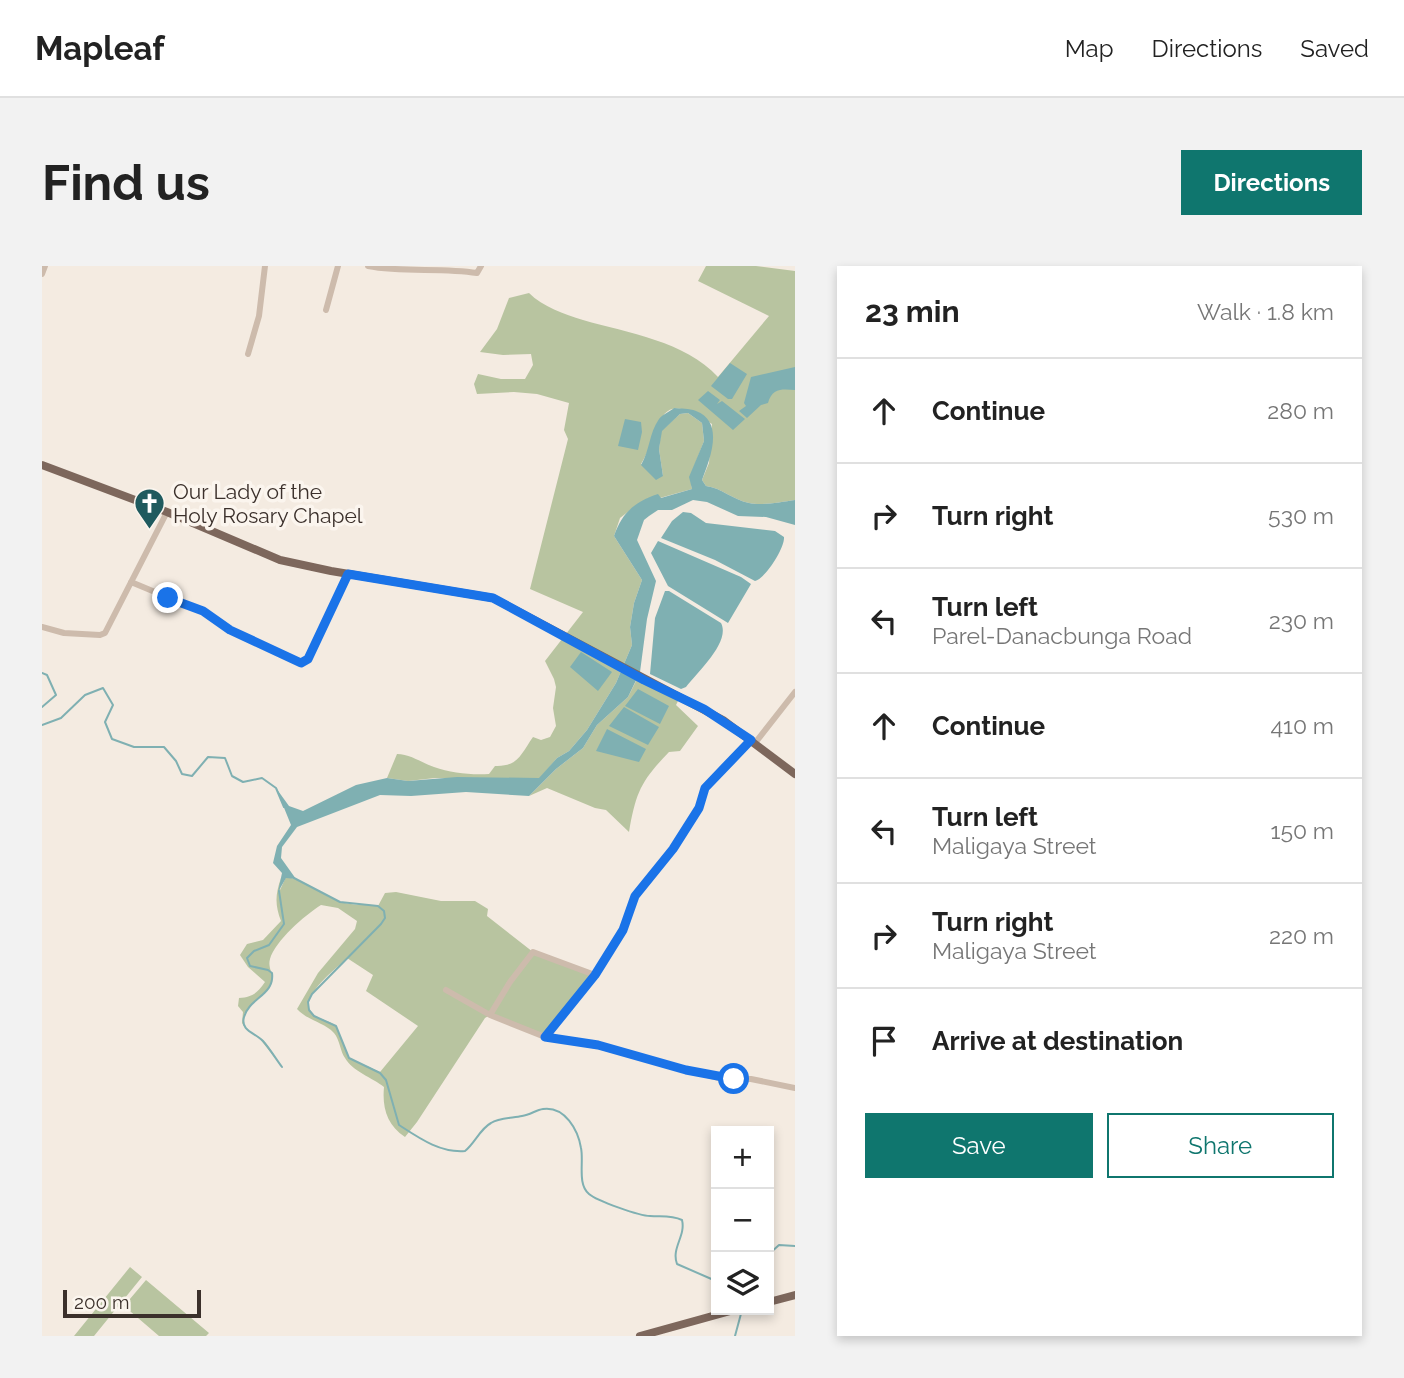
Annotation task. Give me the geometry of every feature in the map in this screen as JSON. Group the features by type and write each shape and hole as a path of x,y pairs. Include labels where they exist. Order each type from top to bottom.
{"main road":[{"path":"42,465 167,512 280,560 493,598 644,680 704,709 795,774"},
{"path":"774,1301 795,1295"},
{"path":"640,1336 716,1315"}],"street":[{"path":"42,274 45,266"},
{"path":"248,354 259,316 265,266"},
{"path":"326,310 338,266"},
{"path":"368,266 388,269 480,269"},
{"path":"42,627 64,633 103,635 167,512"},
{"path":"131,582 203,611 230,630 301,663 308,659 348,574"},
{"path":"545,1037 595,975 623,930 635,896 673,849 699,808 705,788 753,742 795,692"},
{"path":"490,1015 533,952 595,975"},
{"path":"446,990 490,1015 545,1037 598,1045 719,1078 751,1079 795,1088"}],"green space":[{"path":"706,266 756,266 795,271 795,500 754,504 706,486 702,480 709,463 712,424 693,413 679,409 670,410 658,425 641,464 663,476 659,449 661,431 680,414 688,413 702,423 704,441 690,477 692,489 638,504 620,518 614,536 642,580 630,627 632,645 616,683 587,730 540,778 435,778 408,781 387,778 397,754 407,755 447,771 489,774 495,766 514,762 533,737 541,740 550,737 556,726 553,708 556,687 545,661 583,612 530,589 568,439 564,430 569,403 537,394 477,394 474,384 478,374 501,379 525,379 533,365 531,354 480,352 497,329 509,298 529,293 547,306 569,315 655,340 689,355 718,377 769,316 698,281"},
{"path":"638,677 680,697 676,705 698,726 680,751 669,752 646,780 637,797 629,832 606,810 547,788 529,796 556,769 583,748 597,725 628,697"},
{"path":"286,877 300,881 338,901 353,904 378,906 385,893 396,892 441,901 475,901 488,909 487,916 533,952 595,975 545,1037 490,1015 485,1018 405,1137 394,1127 387,1115 384,1087 348,1063 330,1029 297,1009 318,973 355,929 357,921 338,908 321,905 291,929 270,959 273,979 271,985 245,1012 244,1024 249,1031 245,1028 242,1023 243,1012 238,1006 239,998 254,994 265,982 248,967 240,955 247,944 263,940 281,921 276,900 281,878 280,890","holes":["347,958 373,975 366,991 418,1026 380,1072 349,1058 336,1026 311,1012 310,998 328,975"]},
{"path":"252,1033 266,1043 282,1067 260,1039"},
{"path":"130,1267 142,1277 94,1336 74,1336"},
{"path":"146,1280 209,1333 206,1336 159,1336 124,1306"}],"water":[{"path":"730,363 747,374 732,399 728,399 711,386"},
{"path":"795,367 795,390 775,392 768,403 761,405 747,418 739,411 746,406 744,403 751,377"},
{"path":"708,391 720,400 717,404 722,401 745,419 733,430 698,400"},
{"path":"674,408 696,411 710,423 713,442 702,480 706,486 754,504 795,500 795,525 766,517 738,516 707,502 693,500 672,510 658,510 649,516 644,520 637,540 656,581 647,619 640,672 628,697 597,725 583,748 556,769 529,796 466,792 380,795 297,827 282,847 281,858 296,879 286,878 278,892 282,873 273,863 277,846 291,825 276,788 289,806 303,811 356,785 387,778 408,781 457,777 539,778 557,758 569,751 587,730 616,683 632,645 630,627 642,580 614,536 617,528 630,509 642,501 658,494 661,498 692,489 689,477 704,441 702,423 688,413 680,414 662,431 659,449 663,476 656,480 641,465 656,424"},
{"path":"625,419 641,422 638,450 618,446"},
{"path":"683,512 691,513 706,523 775,531 784,537 783,542 769,569 755,581 715,560 661,538 672,521"},
{"path":"658,541 741,577 751,584 728,623 668,586 651,553"},
{"path":"665,591 721,623 723,631 717,648 686,687 681,689 650,674 655,618"},
{"path":"581,652 612,672 598,691 570,667"},
{"path":"638,689 669,706 660,724 625,706"},
{"path":"624,707 659,727 648,745 609,726"},
{"path":"607,729 646,749 639,762 596,751"}],"waterway":[{"path":"42,673 47,675 56,695 42,707"},
{"path":"42,725 61,718 85,695 103,688 113,705 105,722 112,739 134,747 164,747 176,761 182,774 192,776 208,757 225,758 232,776 243,782 262,778 276,788 284,807"},
{"path":"294,878 340,902 378,906 384,911 385,918 381,924 312,994 308,1002 309,1010 314,1016 336,1026 349,1058 380,1073 386,1080 399,1125 438,1147 465,1151 494,1121 543,1109 558,1111 569,1121 577,1134 582,1154 585,1190 609,1204 637,1214 682,1220 676,1253 677,1264 711,1279"},
{"path":"279,891 284,924 269,945 254,951 247,958 250,966 272,973 272,980 266,992 251,1005 243,1022 246,1029 263,1041 282,1067"},
{"path":"771,1252 779,1245 795,1246"},
{"path":"735,1336 741,1315"}],"place":[{"name":"Our Lady of the Holy Rosary Chapel","path":"150,531"}],"route":[{"path":"168,598 203,611 230,630 301,663 308,659 348,574 493,598 644,680 704,709 751,740 705,788 699,808 673,849 635,896 623,930 595,975 545,1037 598,1045 686,1070 734,1079"}]}
